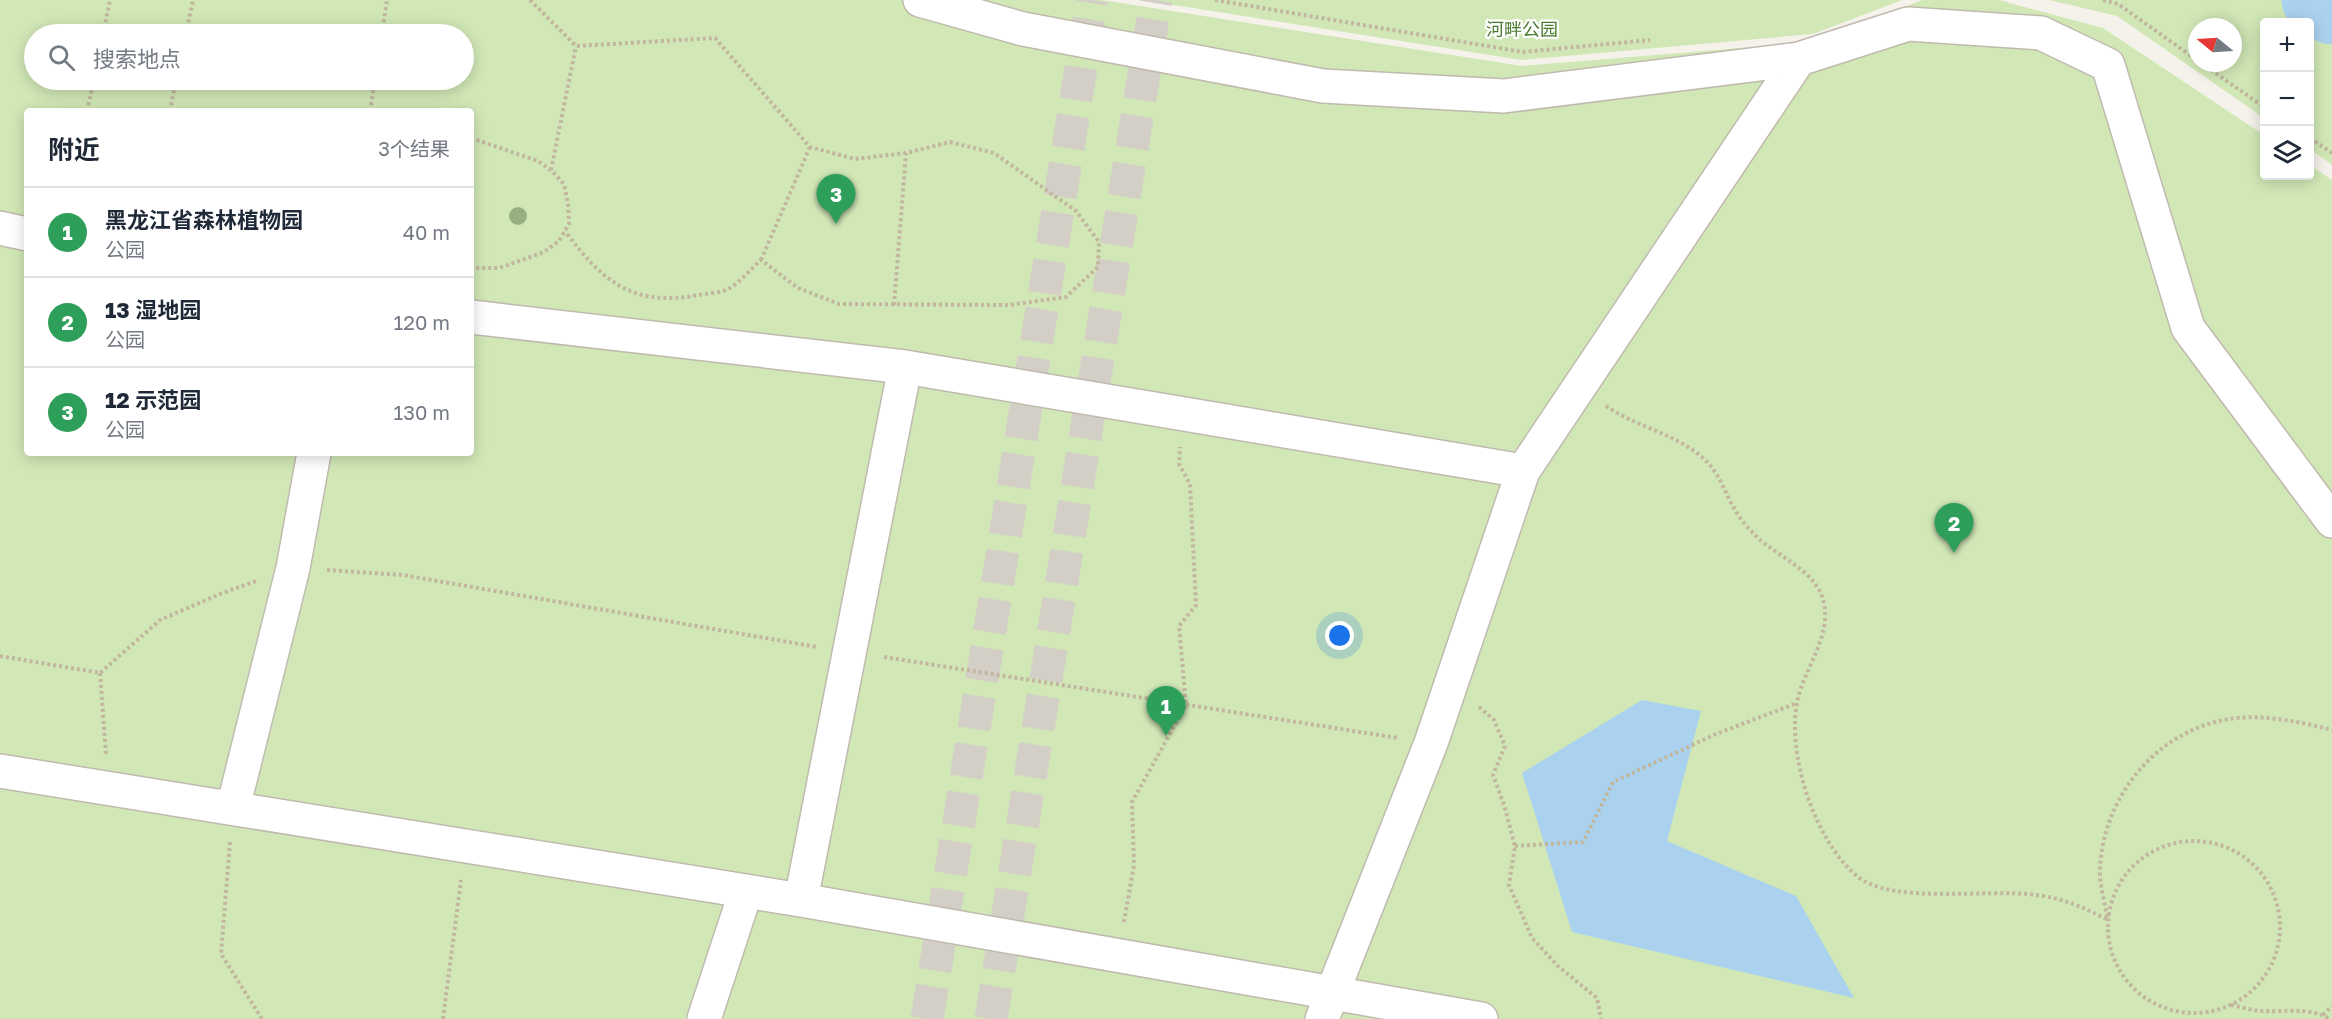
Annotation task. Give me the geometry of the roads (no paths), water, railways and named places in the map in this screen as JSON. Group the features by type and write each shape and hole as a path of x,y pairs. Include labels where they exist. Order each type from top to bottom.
{"street":[{"path":"920,0 1023,29 1323,86 1504,96 1799,59 1908,24 2041,33 2108,65 2188,328 2332,521"},
{"path":"1327,1006 1431,743 1523,471 1799,59"},
{"path":"0,228 24,233"},
{"path":"474,317 905,367 1523,471"},
{"path":"801,900 905,367"},
{"path":"233,808 293,568 313,456"},
{"path":"0,771 801,900 1118,955 1327,1006 1481,1019"},
{"path":"704,1019 746,891"}],"water":[{"path":"1642,700 1701,711 1667,841 1796,896 1854,998 1572,932 1522,773"}],"waterway":[{"path":"2313,0 2332,13"}],"tunnel":[{"path":"927,1019 1092,0"},
{"path":"991,1019 1156,0"}],"place":[{"name":"12 示范园","path":"836,224"},
{"name":"13 湿地园","path":"1954,553"},
{"name":"黑龙江省森林植物园","path":"1166,736"}],"park label":[{"name":"河畔公园","path":"1522,30"}]}
